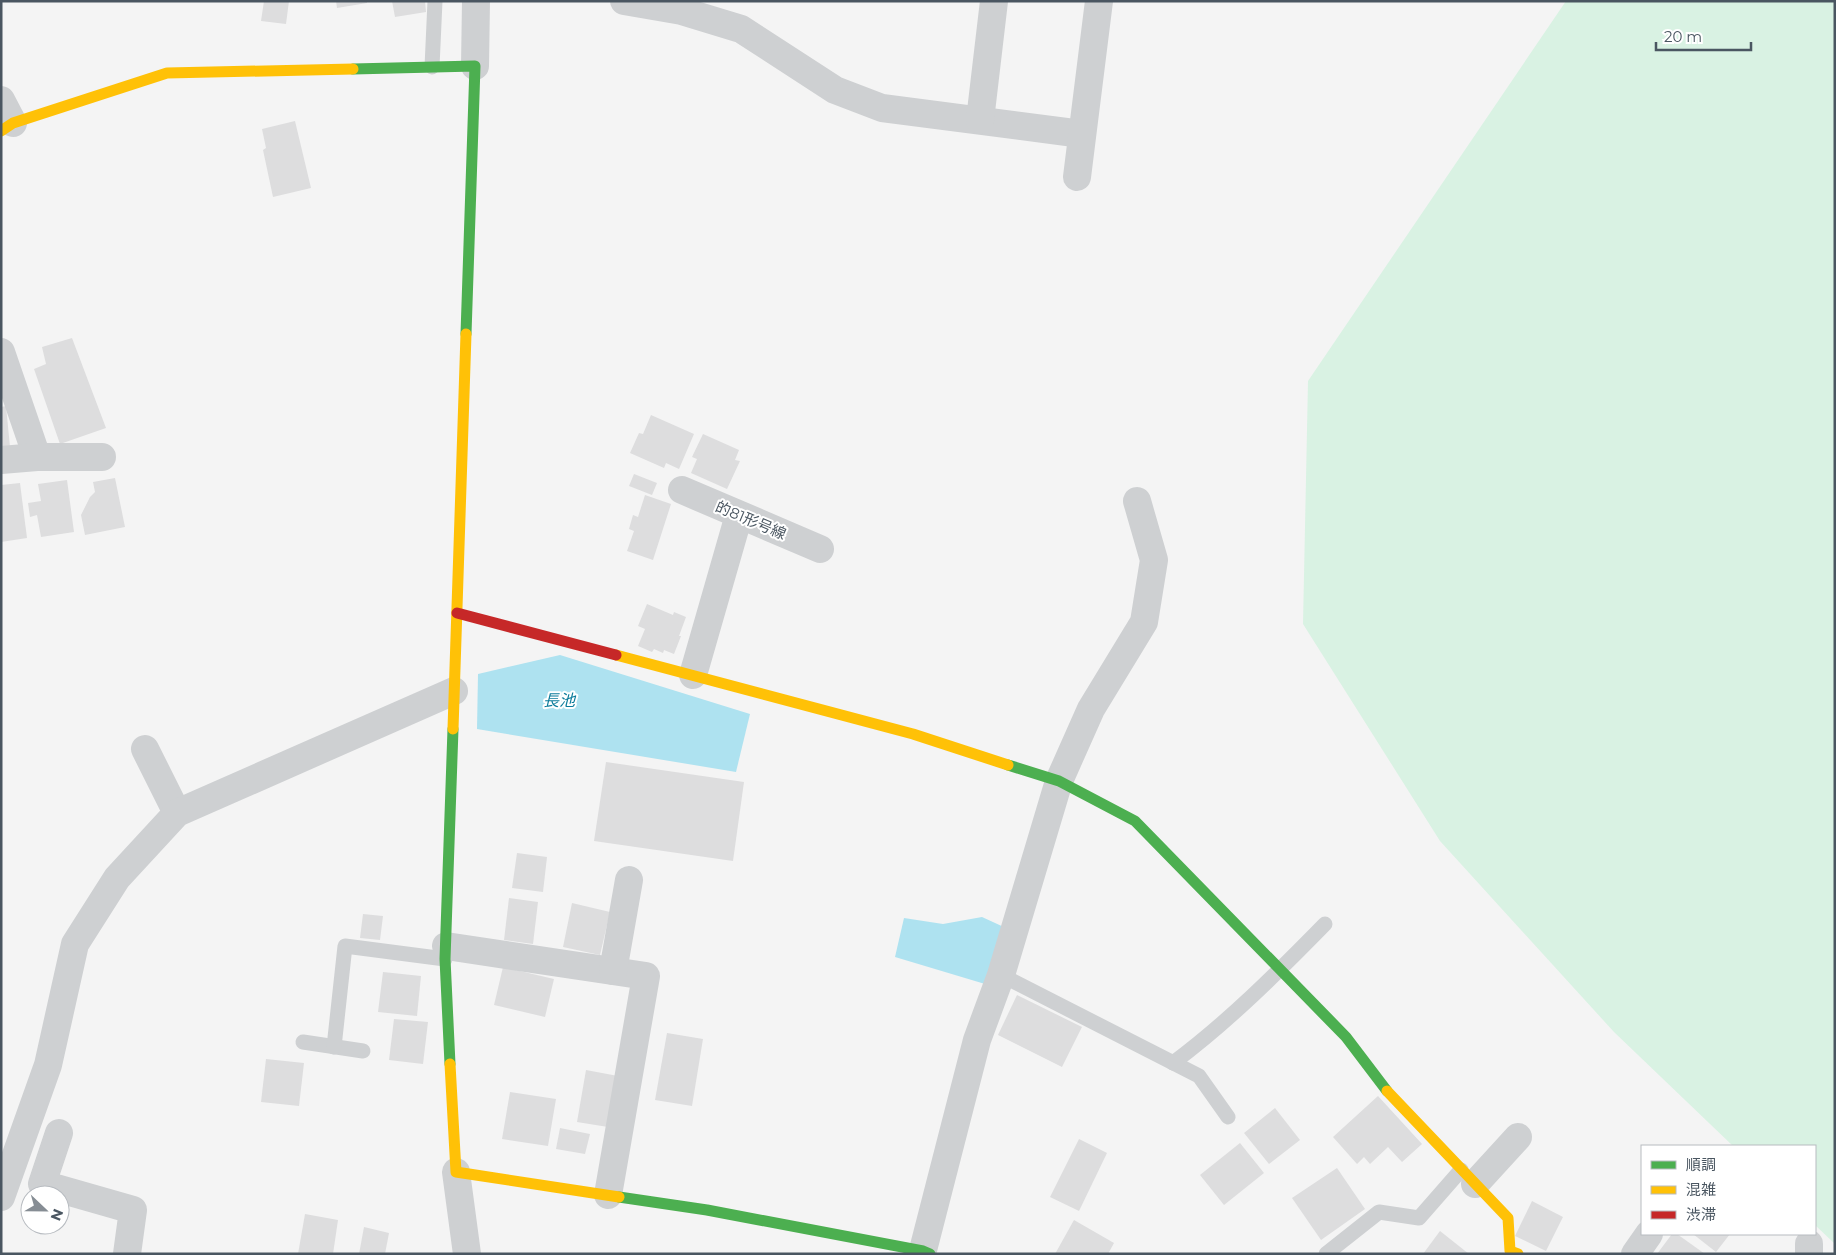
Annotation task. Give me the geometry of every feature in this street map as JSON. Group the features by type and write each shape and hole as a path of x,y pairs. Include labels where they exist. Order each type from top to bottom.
{"street":[{"path":"466,1254 456,1172 446,952 476,1"},
{"path":"624,1 682,11 741,30 834,90 882,108 1082,134"},
{"path":"980,120 994,1"},
{"path":"1077,177 1099,1"},
{"path":"5,118 167,73 475,66"},
{"path":"1,352 37,457"},
{"path":"1,460 37,457 102,457"},
{"name":"的81形号線","path":"682,490 820,549"},
{"path":"456,1172 707,1210 925,1253 977,1040 1001,975 1058,780 1091,709 1144,622 1154,560 1137,501"},
{"path":"693,675 739,515"},
{"path":"457,613 913,734 1058,780 1135,821 1346,1037 1388,1092 1508,1218 1510,1251 1518,1254"},
{"path":"3,1190 48,1065 75,944 117,878 177,813 454,691"},
{"path":"145,750 177,813"},
{"path":"613,971 629,880"},
{"path":"446,952 646,976 608,1195"},
{"path":"59,1133 42,1184 133,1210 127,1254"},
{"path":"1468,1177 1518,1137"},
{"path":"1635,1254 1648,1235"}],"lane":[{"path":"432,67 435,1"},
{"path":"1173,1063 1197,1045 1280,970 1325,924"},
{"path":"334,1047 345,946 446,952"},
{"path":"1001,975 1199,1076 1228,1117"},
{"path":"304,1042 363,1051"},
{"path":"1326,1254 1379,1212 1419,1218 1468,1177"}],"green space":[{"path":"1566,1 1835,1 1835,1244 1816,1226 1816,1145 1732,1145 1614,1032 1440,841 1303,624 1308,381"}],"water":[{"name":"長池","path":"560,655 750,714 736,772 477,729 478,674"},
{"path":"982,917 1006,928 985,984 895,957 904,918 943,924"}],"building":[{"path":"264,1 289,1 286,24 261,21"},
{"path":"336,1 367,1 367,3 337,8"},
{"path":"392,1 425,1 426,12 395,17"},
{"path":"295,121 311,188 273,197 263,150 266,148 262,129"},
{"path":"72,338 106,428 60,444 34,369 46,364 42,347"},
{"path":"6,406 10,447 1,448 1,407"},
{"path":"651,415 694,434 679,469 666,463 664,468 630,453 639,433 643,434"},
{"path":"703,434 739,450 735,460 740,461 727,489 691,473 697,459 692,457"},
{"path":"634,474 657,483 652,495 629,486"},
{"path":"115,478 125,527 85,535 81,515 90,497 95,492 93,482"},
{"path":"67,480 74,532 41,537 37,515 30,517 28,503 41,501 38,484"},
{"path":"20,483 27,538 1,542 1,485"},
{"path":"645,495 671,504 653,560 627,551 634,531 629,529 633,515 638,517"},
{"path":"647,604 673,615 674,612 686,617 674,654 664,650 663,653 654,649 652,652 638,646 645,629 638,626"},
{"path":"606,762 744,782 733,861 594,841"},
{"path":"517,853 547,857 543,892 512,888"},
{"path":"509,898 538,902 533,944 504,940"},
{"path":"572,903 610,912 600,955 563,947"},
{"path":"363,914 383,916 380,940 360,938"},
{"path":"503,967 554,979 545,1017 494,1005"},
{"path":"383,972 421,976 417,1016 378,1012"},
{"path":"1017,995 1082,1027 1062,1067 998,1035"},
{"path":"394,1019 428,1022 423,1064 389,1060"},
{"path":"667,1033 703,1039 692,1106 655,1100"},
{"path":"266,1059 304,1063 299,1106 261,1102"},
{"path":"586,1070 618,1076 608,1127 577,1122"},
{"path":"510,1092 556,1099 548,1146 502,1139"},
{"path":"1378,1096 1422,1144 1402,1162 1388,1147 1370,1164 1364,1157 1357,1164 1333,1137"},
{"path":"1275,1108 1300,1140 1269,1164 1244,1133"},
{"path":"560,1128 590,1134 585,1154 556,1149"},
{"path":"1079,1139 1107,1153 1079,1211 1050,1197"},
{"path":"1240,1143 1264,1173 1224,1205 1200,1175"},
{"path":"1337,1168 1365,1209 1321,1240 1292,1198"},
{"path":"1532,1201 1563,1217 1546,1251 1515,1236"},
{"path":"305,1214 338,1220 333,1254 298,1254"},
{"path":"1074,1220 1114,1243 1108,1254 1055,1254"},
{"path":"364,1227 389,1233 385,1254 359,1254"},
{"path":"1440,1231 1469,1254 1423,1254"},
{"path":"1671,1235 1678,1235 1705,1254 1657,1254"},
{"path":"1694,1235 1729,1235 1716,1252"}],"traffic: fast":[{"path":"353,69 475,66 466,334"},
{"path":"450,1064 445,959 453,729"},
{"path":"1008,765 1059,781 1135,821 1346,1037 1387,1091"},
{"path":"619,1197 707,1210 923,1251 930,1254"}],"traffic: slow":[{"path":"1,131 13,123 167,73 353,69"},
{"path":"453,729 466,334"},
{"path":"616,655 913,734 1008,765"},
{"path":"450,1064 456,1172 619,1197"},
{"path":"1387,1091 1508,1218 1510,1251 1518,1254"}],"traffic: jam":[{"path":"457,613 616,655"}]}
